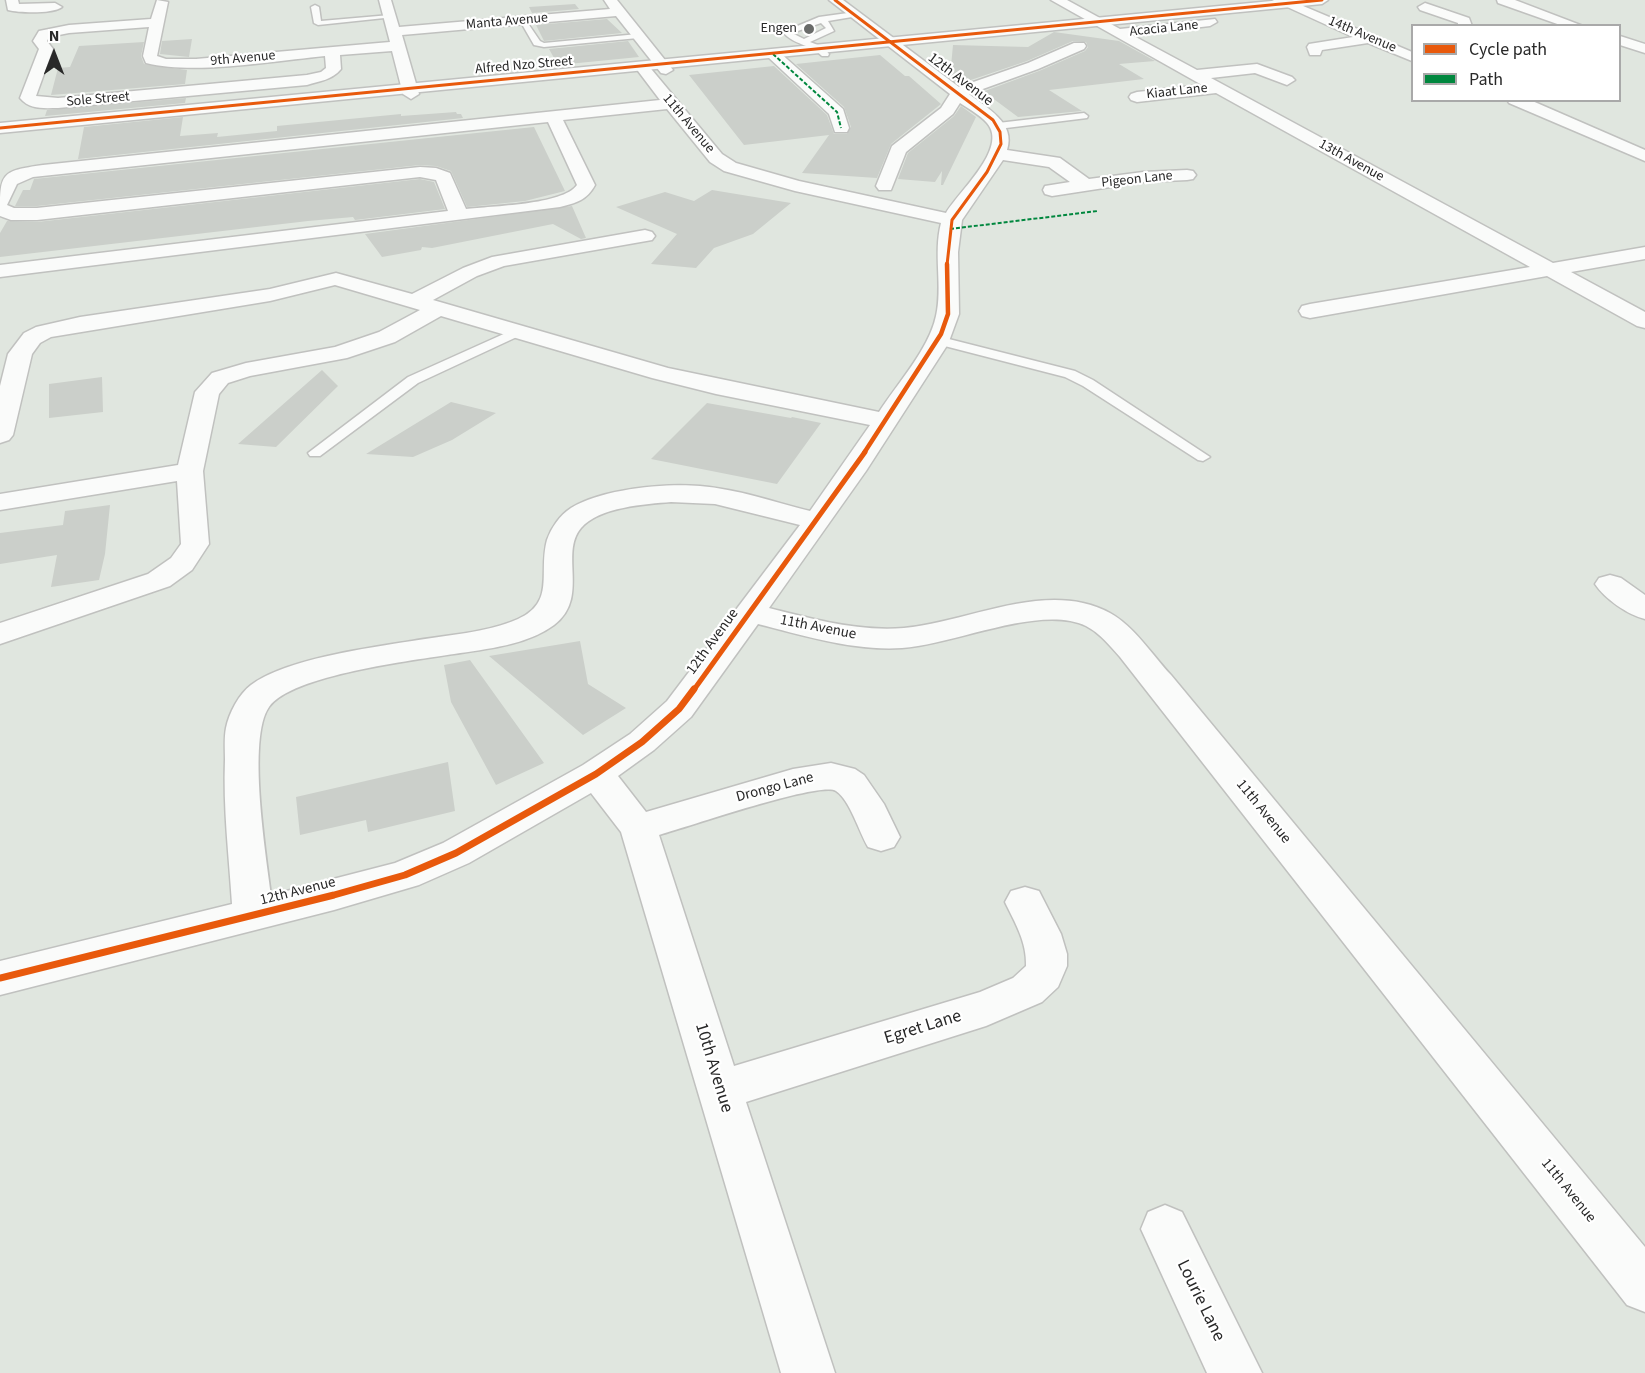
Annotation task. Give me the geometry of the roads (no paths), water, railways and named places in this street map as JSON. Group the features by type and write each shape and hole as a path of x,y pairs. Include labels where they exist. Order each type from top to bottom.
{"street":[{"path":"12,0 13,7 17,8 55,7"},
{"name":"9th Avenue","path":"162,0 159,22 148,53 151,60 158,62 196,63 332,52 394,32"},
{"path":"385,0 410,92"},
{"name":"11th Avenue","path":"610,0 638,36 669,104 716,158 730,167 786,184 952,220"},
{"name":"12th Avenue","path":"835,0 895,44 957,95 993,120 998,140"},
{"name":"13th Avenue","path":"1057,0 1645,321"},
{"name":"Alfred Nzo Street","path":"0,135 410,92 994,36 1050,26 1282,2 1322,0"},
{"path":"1503,0 1570,24"},
{"name":"14th Avenue","path":"1282,2 1411,56"},
{"path":"1529,9 1559,4"},
{"path":"1425,7 1464,21 1465,24"},
{"name":"Manta Avenue","path":"394,32 620,12"},
{"name":"Sole Street","path":"159,22 69,29 44,34 40,41 46,49 28,98 37,103 58,104 307,80 326,75 334,69 332,52"},
{"name":"Acacia Lane","path":"1118,33 1210,22"},
{"path":"1315,52 1314,47 1320,45 1401,34"},
{"path":"1621,40 1645,49"},
{"path":"885,186 898,150 947,111 957,95 967,89 1017,72 1079,46"},
{"path":"776,56 837,112 841,128"},
{"path":"1194,75 1257,68 1287,80"},
{"name":"Kiaat Lane","path":"1137,97 1218,88"},
{"name":"Alfred Nzo Street","path":"0,128 410,92"},
{"path":"1520,102 1645,156"},
{"path":"0,202 7,182 12,178 43,170 669,104"},
{"path":"0,271 556,202 581,195 586,185 553,116"},
{"path":"952,220 998,140"},
{"name":"Pigeon Lane","path":"998,140 1054,162 1087,186"},
{"path":"0,209 11,214 37,214 420,172 436,173 444,177 459,214"},
{"name":"Pigeon Lane","path":"1052,190 1143,177 1187,175"},
{"name":"12th Avenue","path":"0,978 395,878 456,853 596,774 642,742 673,715 750,613 886,421 937,340 948,314 952,220"},
{"path":"327,231 333,265"},
{"path":"412,302 470,272 499,261 645,236"},
{"path":"1310,311 1645,253"},
{"path":"333,265 412,302 517,332 716,387 886,421"},
{"path":"0,435 20,354 32,338 44,332 80,324 270,295 333,265"},
{"path":"0,634 159,579 182,564 195,544 190,471 207,392 220,378 246,370 339,353 387,337 438,309"},
{"path":"0,502 190,471"},
{"path":"253,915 242,791 243,730 249,711 262,694 278,683 303,674 482,639 531,625 549,614 557,601 560,545 571,522 589,511 609,504 662,494 701,494 816,521"},
{"path":"1610,584 1645,610"},
{"name":"11th Avenue","path":"750,613 830,632 888,639 937,633 1028,612 1063,610 1098,619 1110,628 1159,683 1645,1287"},
{"name":"10th Avenue","path":"596,774 638,828 808,1373"},
{"name":"Drongo Lane","path":"638,828 810,777 839,775 848,778 856,786 880,837"},
{"name":"Egret Lane","path":"720,1090 986,1008 1028,990 1045,973 1047,953 1025,902"},
{"name":"Lourie Lane","path":"1165,1229 1235,1373"}],"lane":[{"path":"315,7 318,26 394,32"},
{"path":"822,52 787,32 822,19 855,14"},
{"path":"802,42 831,29 822,19"},
{"path":"518,21 537,43 544,45 638,36"},
{"path":"518,21 525,40"},
{"path":"998,140 1084,117"},
{"path":"315,453 413,380 517,332"},
{"path":"937,340 1070,374 1088,383 1203,457"}],"place":[{"name":"Engen","path":"809,29"}]}
